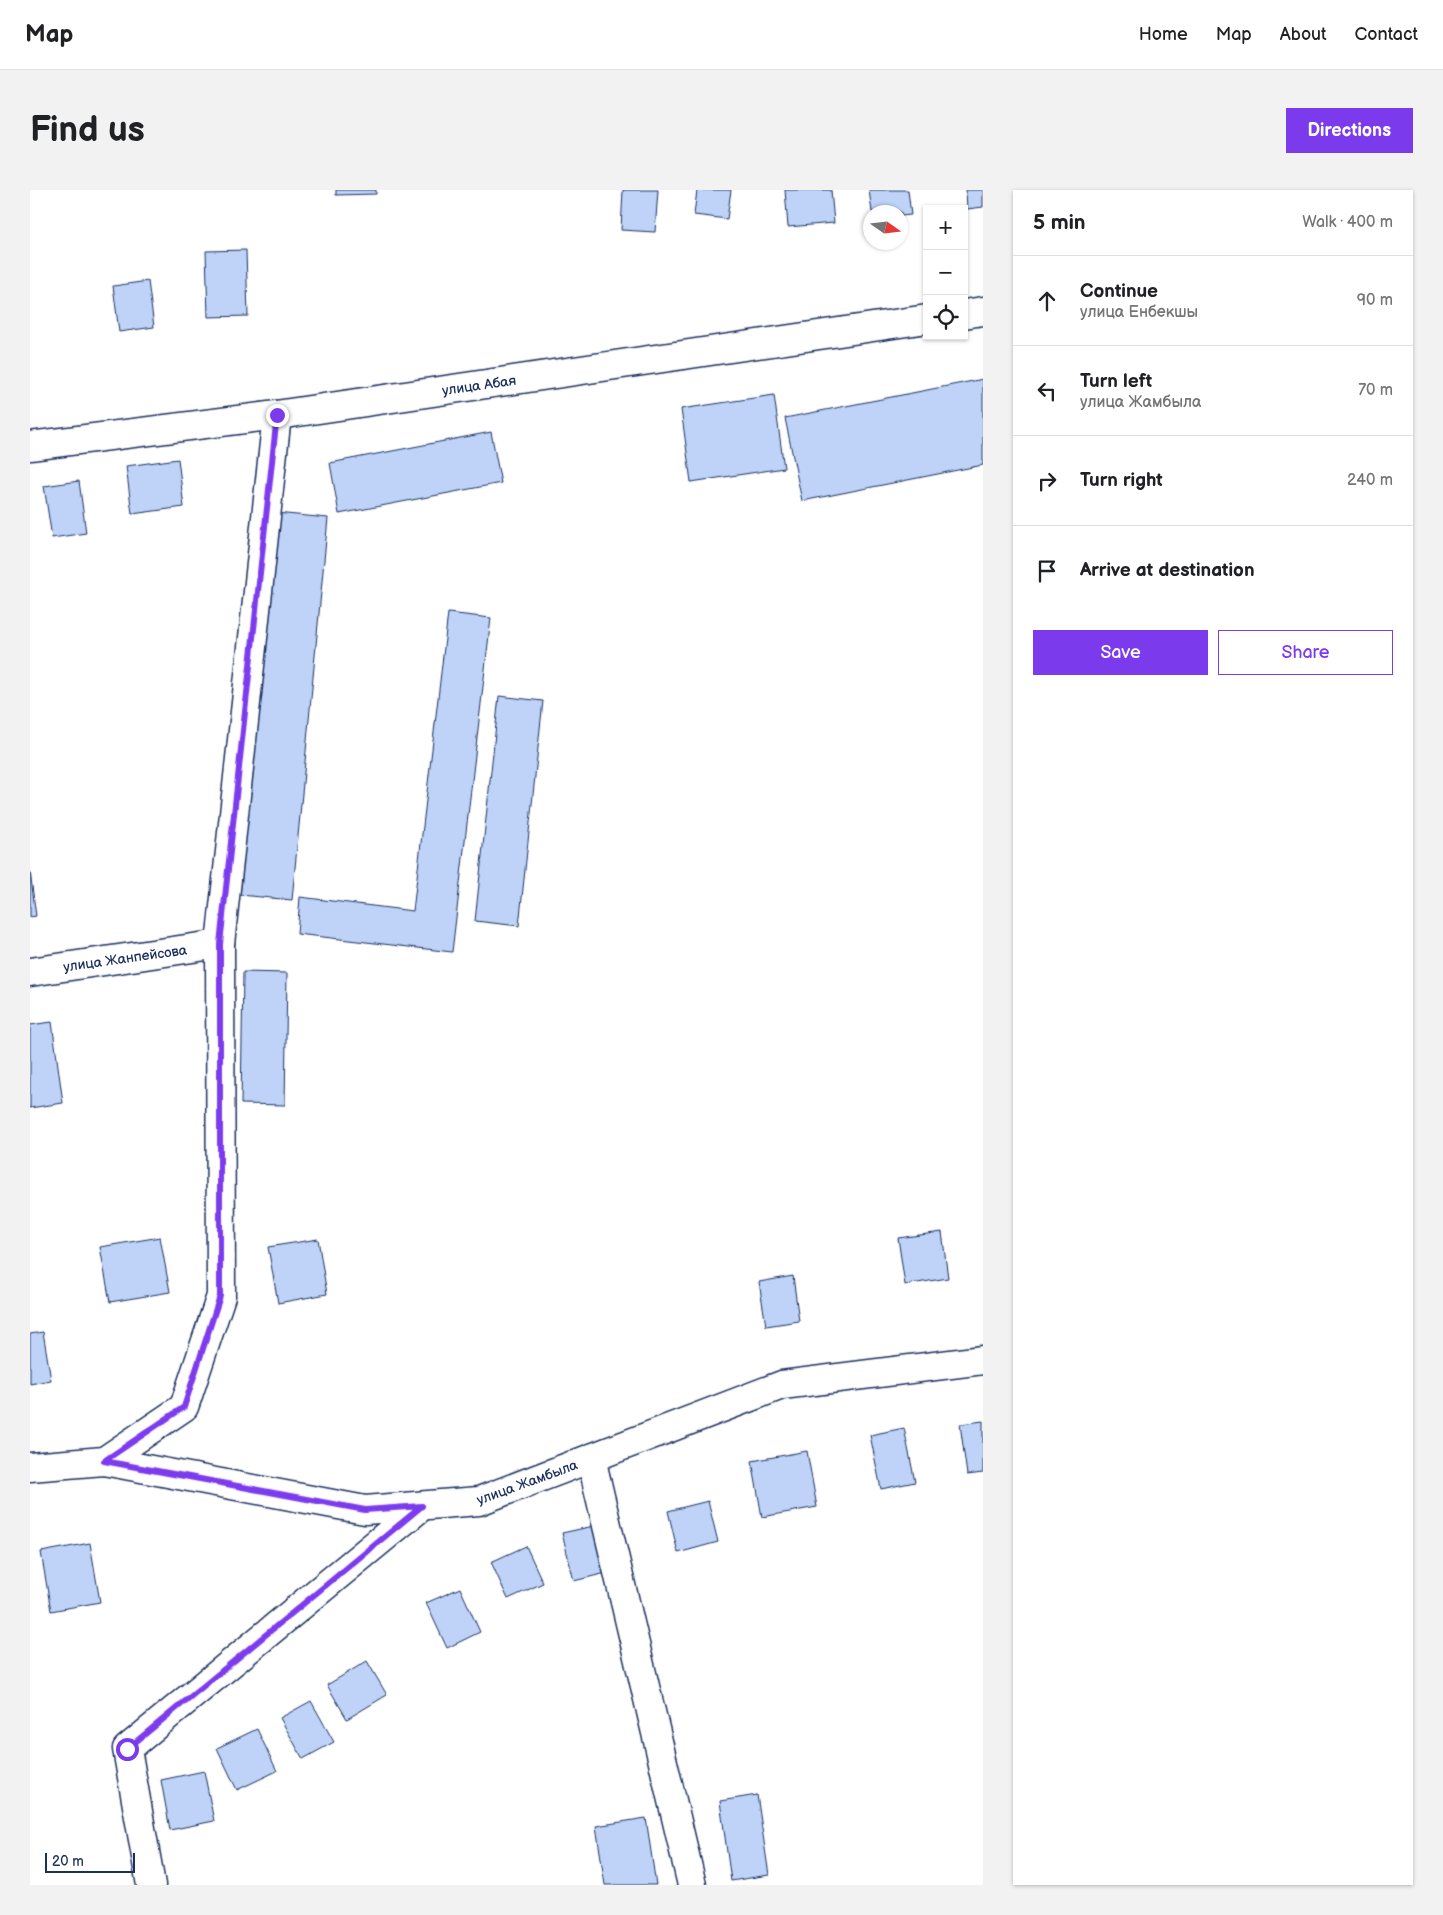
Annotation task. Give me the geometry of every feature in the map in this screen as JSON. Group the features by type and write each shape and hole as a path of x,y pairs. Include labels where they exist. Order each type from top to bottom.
{"street":[{"path":"968,313 983,311"},
{"name":"улица Абая","path":"30,446 277,415 923,320"},
{"path":"104,1461 184,1407 220,1296 220,944 277,415"},
{"name":"улица Жанпейсова","path":"30,972 220,944"},
{"name":"улица Жамбыла","path":"30,1466 104,1461 365,1510 479,1501 782,1386 983,1360"},
{"path":"591,1458 692,1885"},
{"path":"151,1885 127,1749 422,1506"}],"building":[{"path":"336,190 376,190 376,194 336,195"},
{"path":"623,190 658,190 655,232 621,230"},
{"path":"697,190 731,190 727,219 694,215"},
{"path":"785,190 831,190 834,223 788,227"},
{"path":"869,190 908,190 911,215 908,215 908,205 871,205"},
{"path":"966,190 983,190 983,207 968,209"},
{"path":"246,250 248,316 208,317 206,251"},
{"path":"148,281 154,327 119,332 113,286"},
{"path":"983,379 983,465 802,501 785,418"},
{"path":"774,395 784,468 691,482 681,409"},
{"path":"491,432 501,483 339,514 330,463"},
{"path":"178,459 184,507 132,514 126,466"},
{"path":"79,481 86,533 52,538 44,486"},
{"path":"276,513 328,518 292,900 240,895"},
{"path":"448,613 491,618 452,952 297,934 300,897 413,911"},
{"path":"499,696 543,701 519,926 475,921"},
{"path":"30,871 36,916 30,917"},
{"path":"243,972 287,973 285,1105 241,1104"},
{"path":"52,1022 63,1103 30,1108 30,1025"},
{"path":"942,1232 948,1278 905,1285 898,1238"},
{"path":"160,1237 170,1292 110,1302 100,1247"},
{"path":"318,1239 327,1294 278,1303 268,1247"},
{"path":"793,1276 799,1321 766,1326 759,1282"},
{"path":"43,1332 51,1380 30,1384 30,1334"},
{"path":"983,1421 983,1473 967,1475 960,1424"},
{"path":"904,1428 915,1482 881,1489 870,1435"},
{"path":"807,1451 817,1507 762,1517 752,1461"},
{"path":"708,1501 718,1542 678,1553 668,1511"},
{"path":"598,1525 610,1572 574,1581 562,1533"},
{"path":"90,1543 100,1602 51,1611 41,1552"},
{"path":"526,1546 543,1583 508,1599 491,1562"},
{"path":"460,1588 480,1632 447,1648 426,1603"},
{"path":"367,1661 387,1695 347,1719 327,1685"},
{"path":"311,1701 334,1742 303,1759 280,1718"},
{"path":"257,1729 277,1771 237,1790 217,1748"},
{"path":"204,1771 214,1821 170,1830 161,1780"},
{"path":"757,1795 769,1875 731,1881 720,1801"},
{"path":"646,1818 656,1885 605,1885 596,1826"}],"route":[{"path":"127,1749 422,1506 365,1510 104,1461 184,1407 220,1296 220,944 277,415"}]}
